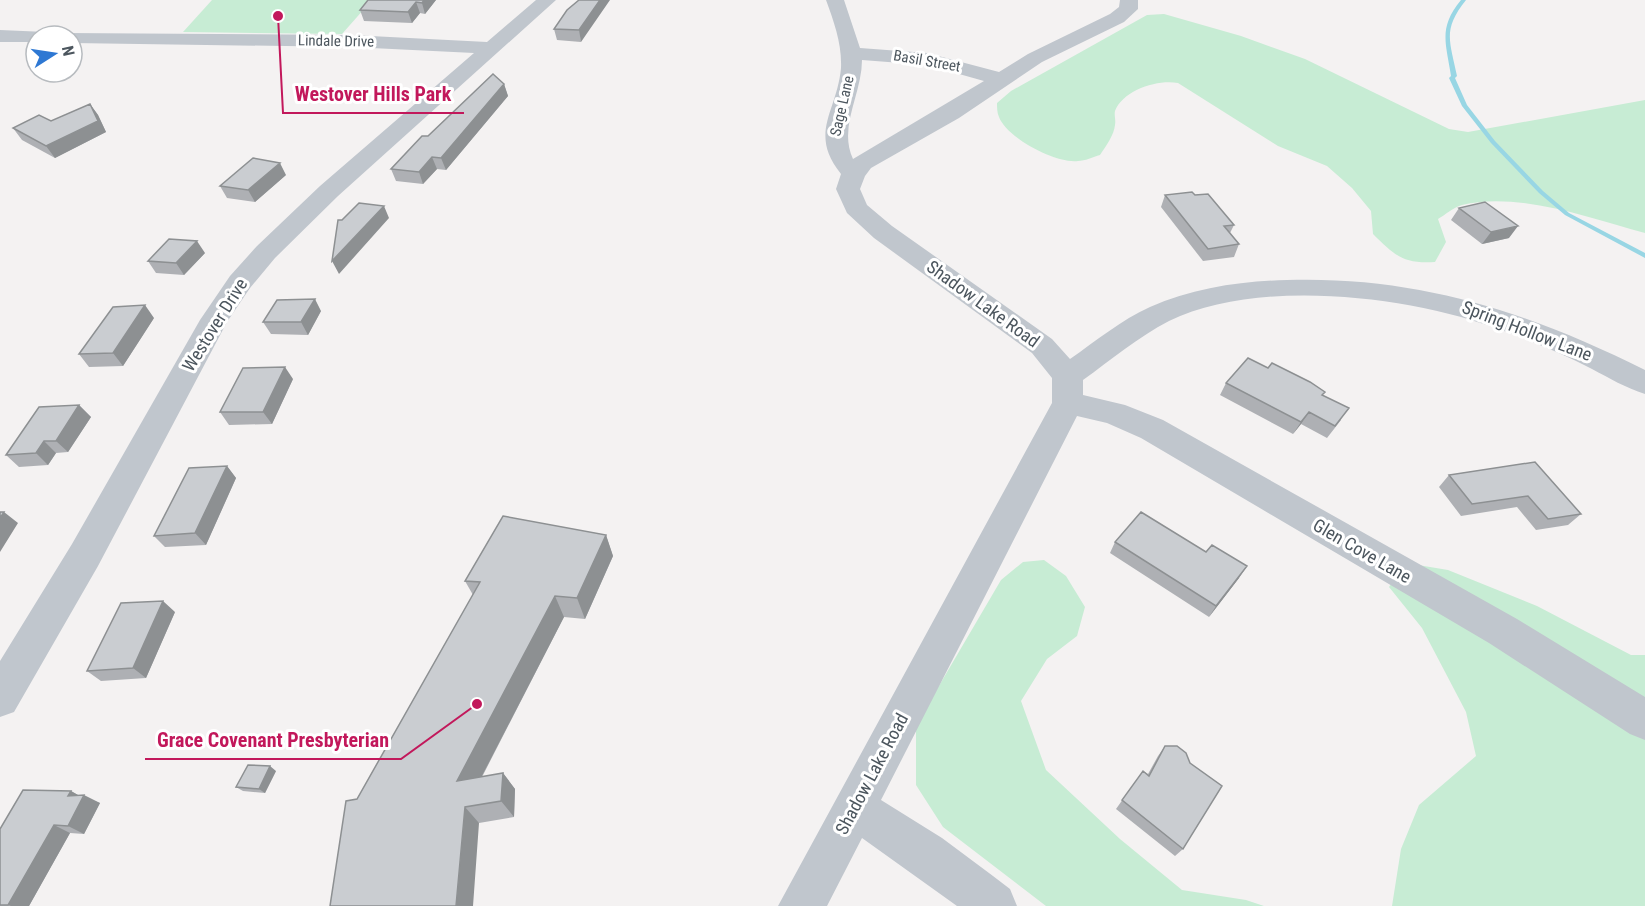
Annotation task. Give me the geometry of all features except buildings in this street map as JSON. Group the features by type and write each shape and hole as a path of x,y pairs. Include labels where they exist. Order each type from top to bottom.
{"street":[{"name":"Westover Drive","path":"0,698 86,555 214,320 240,282 266,252 322,197 547,0"},
{"name":"Sage Lane","path":"835,0 850,41 852,54 848,91 833,136 837,154 853,174"},
{"path":"853,174 863,163 951,113 1035,58 1117,18 1128,9 1129,0"},
{"path":"0,36 24,36"},
{"name":"Lindale Drive","path":"84,37 351,40 493,48"},
{"name":"Basil Street","path":"852,54 887,54 927,58 956,64 1000,80"},
{"name":"Shadow Lake Road","path":"802,906 1068,390 1042,346 883,232 856,208 848,189 853,174"},
{"name":"Spring Hollow Lane","path":"1068,390 1124,335 1172,308 1204,298 1243,291 1332,286 1393,291 1483,312 1546,336 1645,383"},
{"name":"Glen Cove Lane","path":"1068,390 1152,429 1503,631 1645,720"},
{"path":"854,808 916,846 993,906"}],"green space":[{"path":"212,0 372,0 342,34 183,32"},
{"path":"1164,14 1241,36 1305,59 1449,129 1468,132 1645,100 1645,233 1555,208 1507,201 1484,202 1459,206 1438,219 1446,242 1435,262 1408,260 1394,253 1373,234 1371,211 1352,188 1327,166 1278,146 1178,83 1151,85 1125,97 1115,111 1114,129 1105,148 1100,155 1083,160 1069,161 1045,154 1022,141 1004,125 998,115 997,103 1011,91 1147,15"},
{"path":"1044,560 1066,576 1085,607 1077,636 1047,659 1021,701 1046,770 1120,839 1182,890 1246,900 1264,906 1046,906 943,827 916,785 916,725 1001,580 1023,562"},
{"path":"1406,563 1448,570 1537,606 1631,655 1645,655 1645,906 1392,906 1401,849 1419,805 1476,756 1466,712 1422,628 1389,587"}],"waterway":[{"path":"1464,0 1451,18 1447,35 1454,76 1452,78 1464,105 1493,142 1541,192 1567,214 1645,256"}],"place":[{"name":"Westover Hills Park","path":"278,16"},
{"name":"Grace Covenant Presbyterian","path":"477,704"}]}
